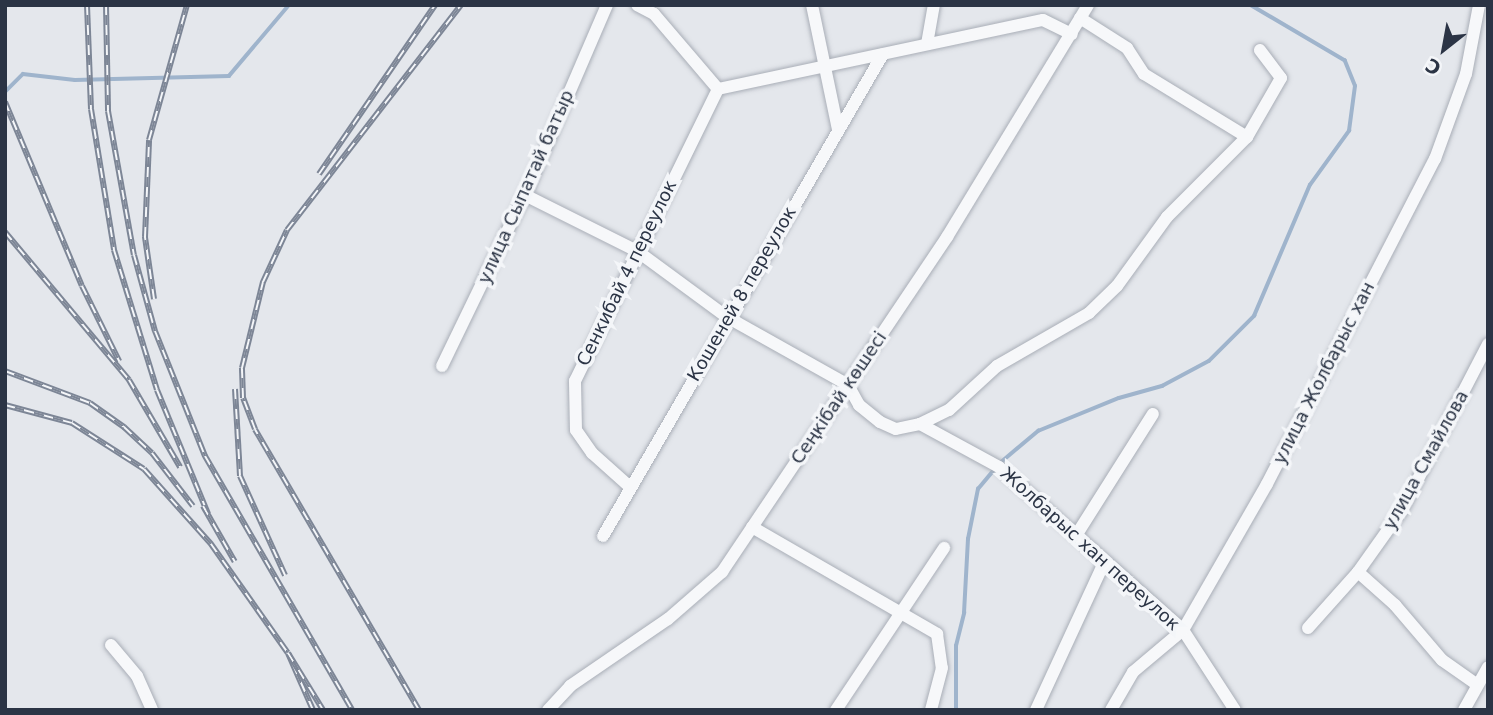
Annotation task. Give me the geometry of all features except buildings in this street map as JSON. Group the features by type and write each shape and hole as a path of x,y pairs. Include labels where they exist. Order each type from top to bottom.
{"street":[{"name":"улица Сыпатай батыр","path":"442,366 525,195 607,5"},
{"path":"637,5 657,9 718,89 1043,20 1072,34"},
{"path":"812,5 827,66 838,129"},
{"path":"927,44 934,5"},
{"name":"Сеңкібай көшесі","path":"548,710 586,673 668,619 722,572 947,237 1088,5"},
{"name":"улица Жолбарыс хан","path":"1111,710 1133,672 1183,630 1267,484 1435,159 1466,74 1479,5"},
{"path":"1080,18 1127,48 1144,74 1247,138"},
{"path":"920,424 949,410 998,366 1089,313 1117,286 1167,217 1247,138 1281,78 1260,50"},
{"name":"Кошеней 8 переулок","path":"603,536 727,317 883,54"},
{"name":"Сенкибай 4 переулок","path":"630,487 592,453 576,430 575,381 718,89"},
{"name":"Жолбарыс хан переулок","path":"525,195 637,251 727,317 848,385 859,405 880,422 896,429 920,424 999,467 1183,630 1235,710"},
{"name":"улица Смайлова","path":"1308,628 1358,572 1402,510 1488,344"},
{"path":"1077,534 1153,414"},
{"path":"752,527 937,634 942,668 931,710"},
{"path":"836,710 902,616 944,548"},
{"path":"1037,710 1105,561"},
{"path":"1358,572 1395,605 1442,660 1476,684"},
{"path":"111,645 137,676 152,710"},
{"path":"1464,710 1476,684 1488,667"}],"waterway":[{"path":"5,92 23,74 75,80 229,76 289,5"},
{"path":"1000,463 1038,431 1119,398 1162,386 1209,361 1254,316 1310,185 1349,131 1355,86 1345,61 1250,5"},
{"path":"956,710 956,646 964,613 968,539 978,489 995,469"}],"railway":[{"path":"87,5 91,109 114,250 157,390 208,514"},
{"path":"106,5 108,111 134,255 155,331 205,456 352,710"},
{"path":"154,299 145,237 149,140 187,5"},
{"path":"319,174 435,5"},
{"path":"419,710 255,429 243,398 242,368 263,282 287,230 461,5"},
{"path":"5,102 82,286 119,361"},
{"path":"5,232 129,380 180,467"},
{"path":"5,371 90,403 124,427 152,453 193,506"},
{"path":"235,389 240,476 285,575"},
{"path":"5,405 72,423 144,469 211,544 288,653"},
{"path":"203,506 235,562"},
{"path":"313,710 288,653 323,710"}]}
